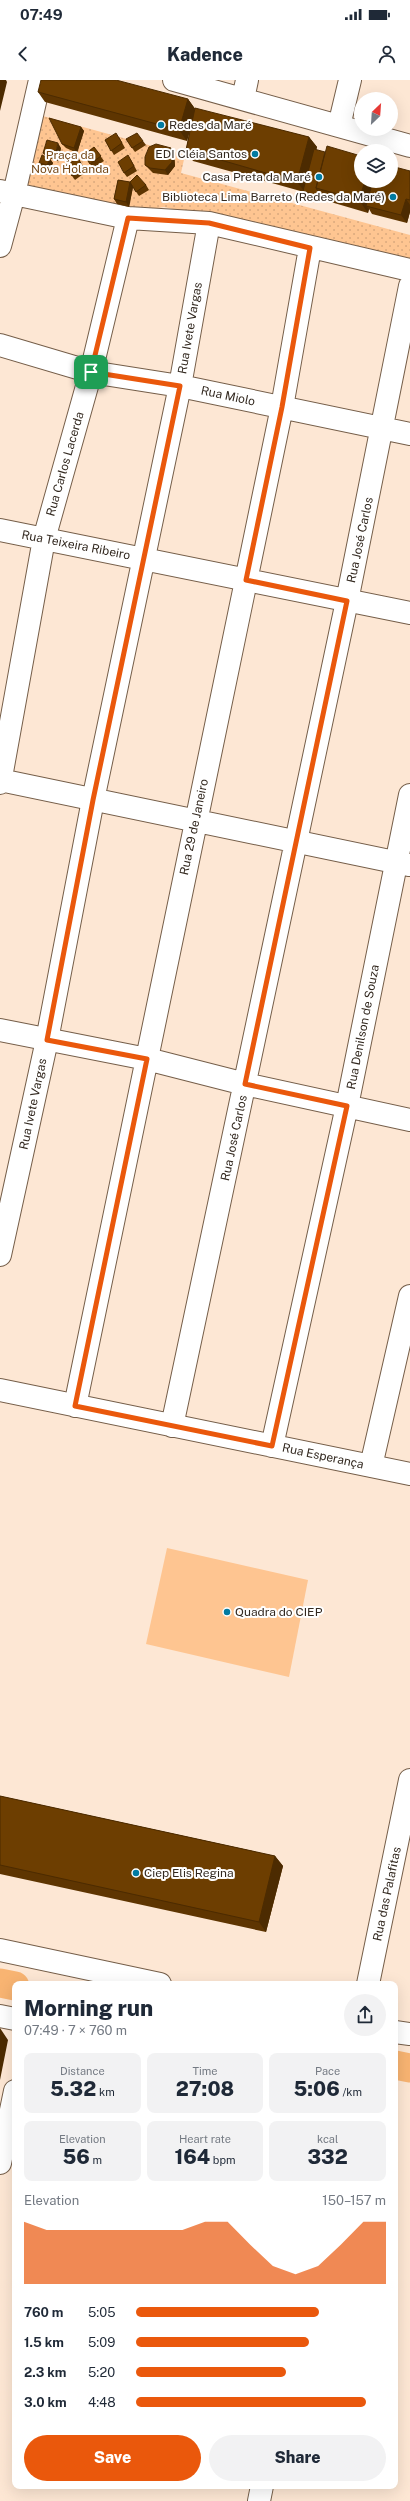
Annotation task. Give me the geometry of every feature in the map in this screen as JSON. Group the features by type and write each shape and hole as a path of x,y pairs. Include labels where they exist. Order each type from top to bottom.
{"street":[{"path":"0,246 7,193 40,80"},
{"path":"174,80 245,90 340,126 410,146"},
{"path":"340,126 350,80"},
{"path":"7,193 128,218 209,223 310,248 410,270"},
{"name":"Rua Carlos Lacerda","path":"0,781 44,539 91,372 128,218"},
{"name":"Rua Ivete Vargas","path":"0,1255 47,1040 93,800 180,386 209,223"},
{"name":"Rua 29 de Janeiro","path":"75,1406 282,407 310,248"},
{"name":"Rua José Carlos","path":"172,1426 383,429 410,286"},
{"name":"Rua Miolo","path":"0,345 91,372 180,386 410,434"},
{"name":"Rua Teixeira Ribeiro","path":"0,530 410,613"},
{"path":"0,781 403,864"},
{"name":"Rua Denilson de Souza","path":"272,1446 347,1106 403,864 410,795"},
{"path":"0,1030 147,1059 245,1084 410,1120"},
{"path":"371,1466 410,1296"},
{"name":"Rua Esperança","path":"0,1390 410,1474"},
{"name":"Rua das Palafitas","path":"369,1981 410,1780"},
{"path":"0,1950 146,1981"},
{"path":"0,2016 12,2018"},
{"path":"398,2032 410,2034"},
{"path":"0,2163 12,2105"},
{"path":"259,2501 261,2489"}],"green space":[{"name":"Praça da Nova Holanda","path":"43,116 185,155 181,173 410,235 410,263 164,207 131,212 24,190"},
{"name":"Quadra do CIEP","path":"167,1548 308,1580 289,1677 146,1644"}],"building":[{"name":"Redes da Maré","path":"41,80 116,80 188,99 179,130 38,92"},
{"name":"EDI Cléia Santos","path":"195,108 309,137 297,182 186,150"},
{"path":"49,118 81,127 74,148 62,144"},
{"path":"116,133 122,143 111,151 105,140"},
{"path":"137,133 143,141 132,148 126,139"},
{"path":"47,140 58,143 55,156 43,153"},
{"path":"156,144 171,148 172,162 165,170 150,168 145,165 145,157 149,147"},
{"path":"327,146 354,154 354,188 363,188 359,200 316,188"},
{"path":"94,147 101,156 90,164 84,155"},
{"path":"314,149 325,152 316,188 319,196 303,191"},
{"path":"42,155 50,159 47,165 39,163"},
{"path":"128,155 134,166 124,173 118,162"},
{"path":"78,158 83,167 72,176 65,166"},
{"name":"Biblioteca Lima Barreto (Redes da Maré)","path":"398,168 410,171 410,200 406,199 401,215 366,206 371,188 398,188"},
{"path":"137,175 146,185 136,192 130,182"},
{"path":"118,180 130,182 126,202 114,199"},
{"name":"Ciep Elis Regina","path":"0,1796 275,1856 259,1922 0,1865"}],"waterway":[{"path":"0,1983 12,1985"},
{"path":"398,2066 410,2068"}],"place":[{"name":"Redes da Maré","path":"161,125"},
{"name":"EDI Cléia Santos","path":"255,154"},
{"name":"Casa Preta da Maré","path":"319,177"},
{"name":"Biblioteca Lima Barreto (Redes da Maré)","path":"393,197"},
{"name":"Quadra do CIEP","path":"227,1612"},
{"name":"Ciep Elis Regina","path":"136,1873"}],"route":[{"path":"128,218 209,223 310,248 282,407 246,580 347,601 245,1084 347,1106 272,1446 75,1406 147,1059 47,1040 93,800 180,386 91,372 128,218"}]}
